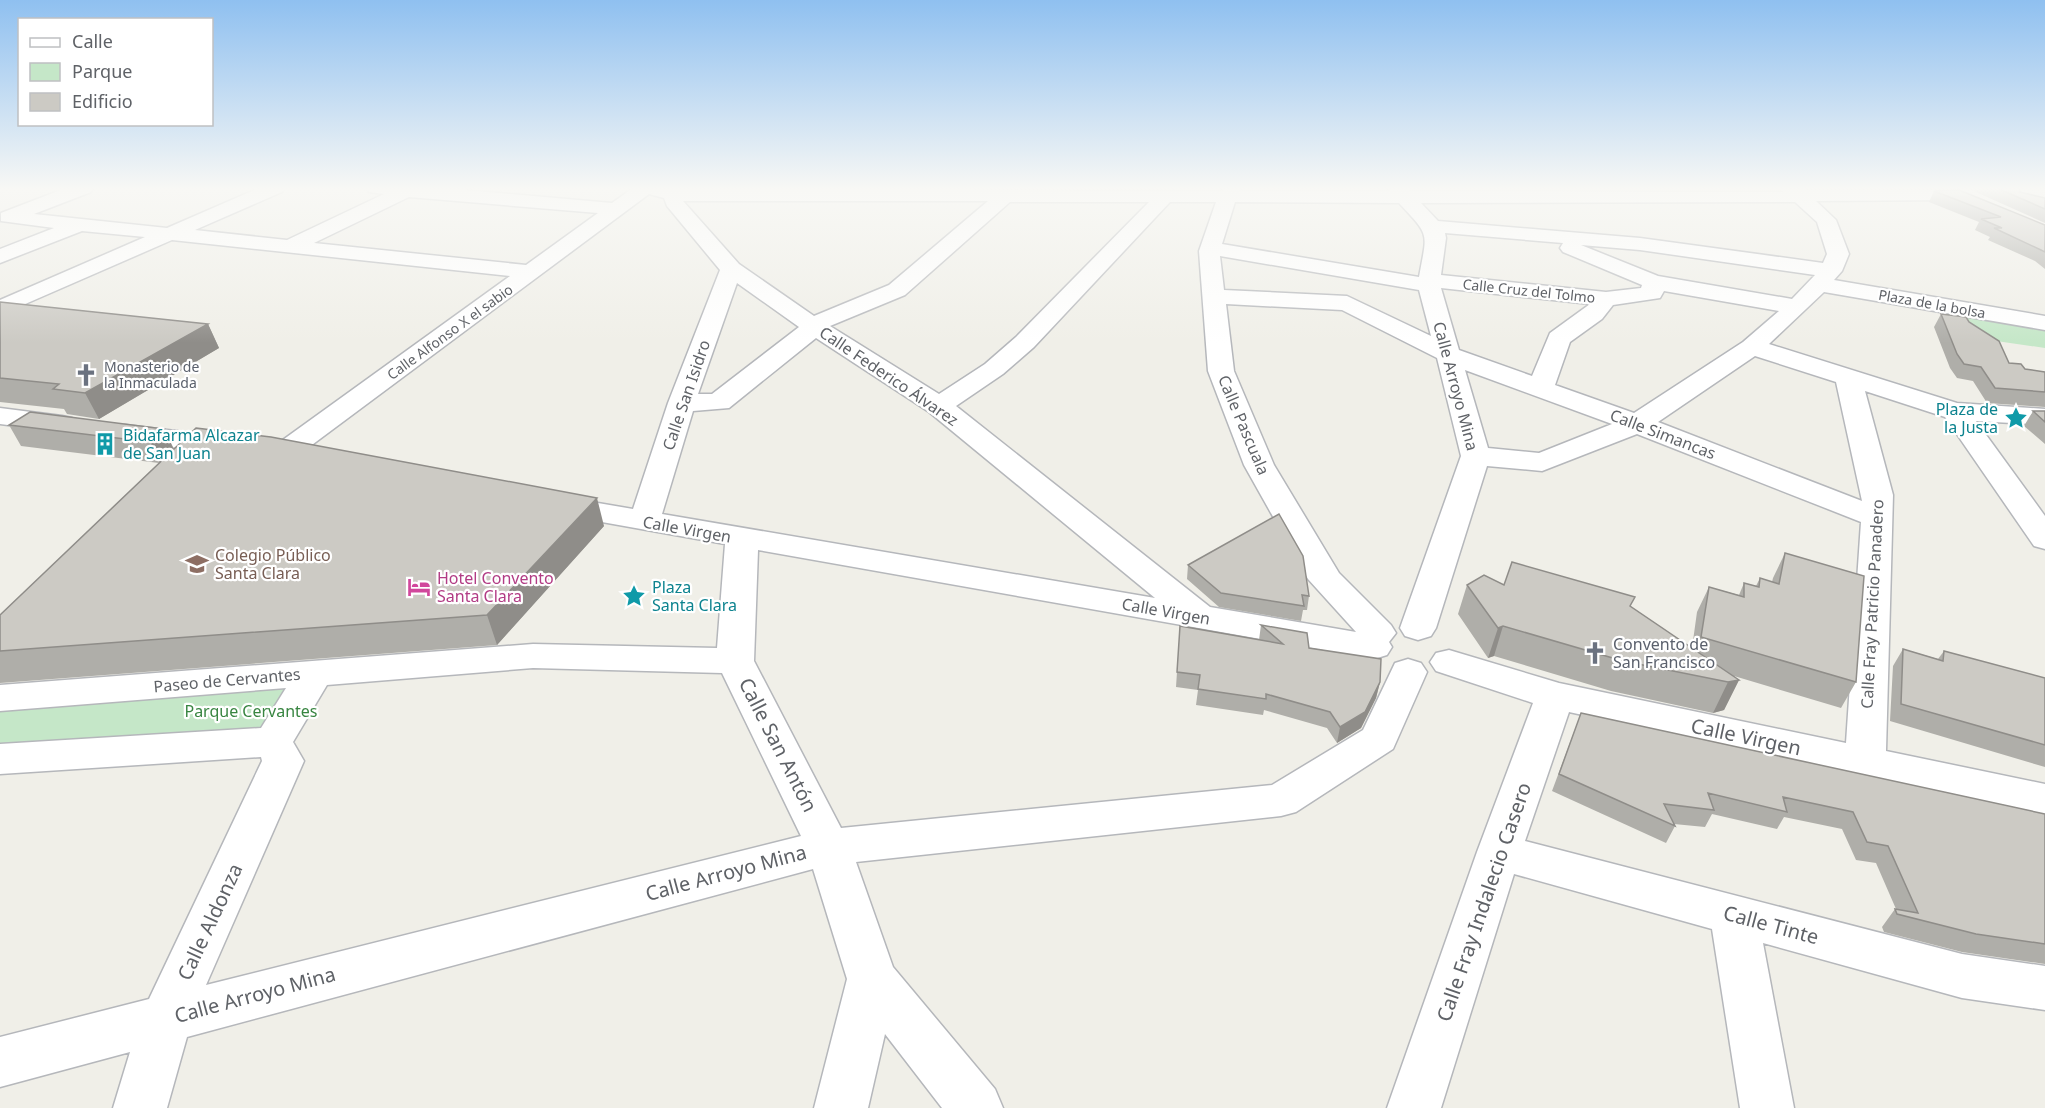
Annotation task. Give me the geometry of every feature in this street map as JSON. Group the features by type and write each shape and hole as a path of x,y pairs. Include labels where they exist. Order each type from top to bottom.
{"street":[{"path":"0,256 42,240"},
{"path":"0,308 161,240"},
{"path":"230,240 532,272"},
{"path":"291,246 304,240"},
{"name":"Calle Alfonso X el sabio","path":"283,453 575,240"},
{"name":"Calle Federico Álvarez","path":"706,240 731,269 815,327 939,406 1200,617"},
{"path":"682,403 719,402 826,318 897,290 952,240"},
{"path":"939,406 994,369 1025,342 1123,240"},
{"name":"Calle Pascuala","path":"1213,240 1210,248 1213,296 1221,371 1259,465 1324,579 1402,654"},
{"name":"Calle Arroyo Mina","path":"0,1062 829,847 1281,800 1379,739 1402,654 1395,626 1418,627 1476,456 1429,282 1436,240"},
{"path":"1558,240 1575,252 1622,268 1653,282 1797,307"},
{"name":"Plaza de la bolsa","path":"1583,240 1630,244 1825,278 1948,308 2045,323"},
{"path":"1476,456 1542,462 1637,424 1752,347 1797,307 1825,278 1838,254 1833,240"},
{"path":"1622,268 1630,244"},
{"name":"Calle Cruz del Tolmo","path":"1210,248 1429,282 1606,300 1652,293 1653,282"},
{"name":"Calle San Isidro","path":"644,522 682,403 731,269"},
{"name":"Calle Simancas","path":"1213,296 1347,303 1449,355 1541,387 1876,517"},
{"path":"1541,387 1559,338 1571,327 1594,314 1606,300"},
{"path":"1752,347 1851,387 1902,394 1955,411 2045,417"},
{"name":"Calle Fray Patricio Panadero","path":"1851,387 1878,495 1865,763"},
{"path":"1955,411 2045,539"},
{"path":"0,416 283,453 318,460"},
{"path":"177,467 202,442"},
{"name":"Calle Virgen","path":"527,500 1402,654 1555,696 2045,800"},
{"path":"315,673 533,656 735,661 742,538"},
{"name":"Calle San Antón","path":"735,661 829,847 872,979 976,1108"},
{"name":"Paseo de Cervantes","path":"0,698 315,673"},
{"name":"Paseo de Cervantes","path":"273,742 315,673"},
{"name":"Calle Fray Indalecio Casero","path":"1414,1108 1499,852 1555,696"},
{"path":"0,759 273,742"},
{"name":"Calle Aldonza","path":"140,1108 166,1019 283,761 273,742"},
{"name":"Calle Tinte","path":"1499,852 1962,976 2045,988"},
{"path":"1734,915 1767,1108"},
{"path":"841,1108 872,979"}],"green space":[{"path":"1949,308 2045,323 2045,348 1962,336"},
{"name":"Parque Cervantes","path":"315,673 273,742 0,759 0,698"}],"building":[{"path":"2019,240 2045,240 2045,252"},
{"path":"0,302 208,324 85,393 53,389 59,384 0,378"},
{"path":"1941,314 1966,317 1969,322 1999,341 2009,363 2021,364 2025,369 2045,372 2045,392 1995,388 1981,367 1964,364 1957,354"},
{"path":"2033,411 2045,411 2045,422"},
{"path":"30,412 164,429 150,442 9,425"},
{"path":"196,428 271,437 597,498 487,615 0,651 0,615"},
{"path":"1279,514 1303,556 1309,596 1302,595 1304,606 1221,593 1188,565"},
{"path":"1785,553 1864,576 1856,682 1701,637 1709,587 1744,597 1744,583 1759,587 1760,578 1779,584"},
{"path":"1512,562 1635,597 1630,606 1739,680 1728,682 1623,661 1503,626 1498,628 1467,585 1484,575 1504,585"},
{"path":"1261,625 1307,633 1309,648 1381,659 1380,682 1365,712 1340,727 1330,712 1266,694 1266,699 1198,689 1200,675 1177,672 1180,626 1283,644"},
{"path":"1903,649 1943,661 1944,651 2045,678 2045,745 1901,704"},
{"path":"1581,713 2045,814 2045,944 1976,934 1897,914 1895,909 1918,913 1888,846 1867,842 1853,812 1783,797 1787,812 1708,793 1714,810 1664,804 1675,826 1559,774"}],"place":[{"name":"Monasterio de la Inmaculada","path":"86,375"},
{"name":"Plaza de la Justa","path":"2016,418"},
{"name":"Bidafarma Alcazar de San Juan","path":"105,444"},
{"name":"Colegio Público Santa Clara","path":"197,564"},
{"name":"Hotel Convento Santa Clara","path":"419,587"},
{"name":"Plaza Santa Clara","path":"634,596"},
{"name":"Convento de San Francisco","path":"1595,653"}]}
